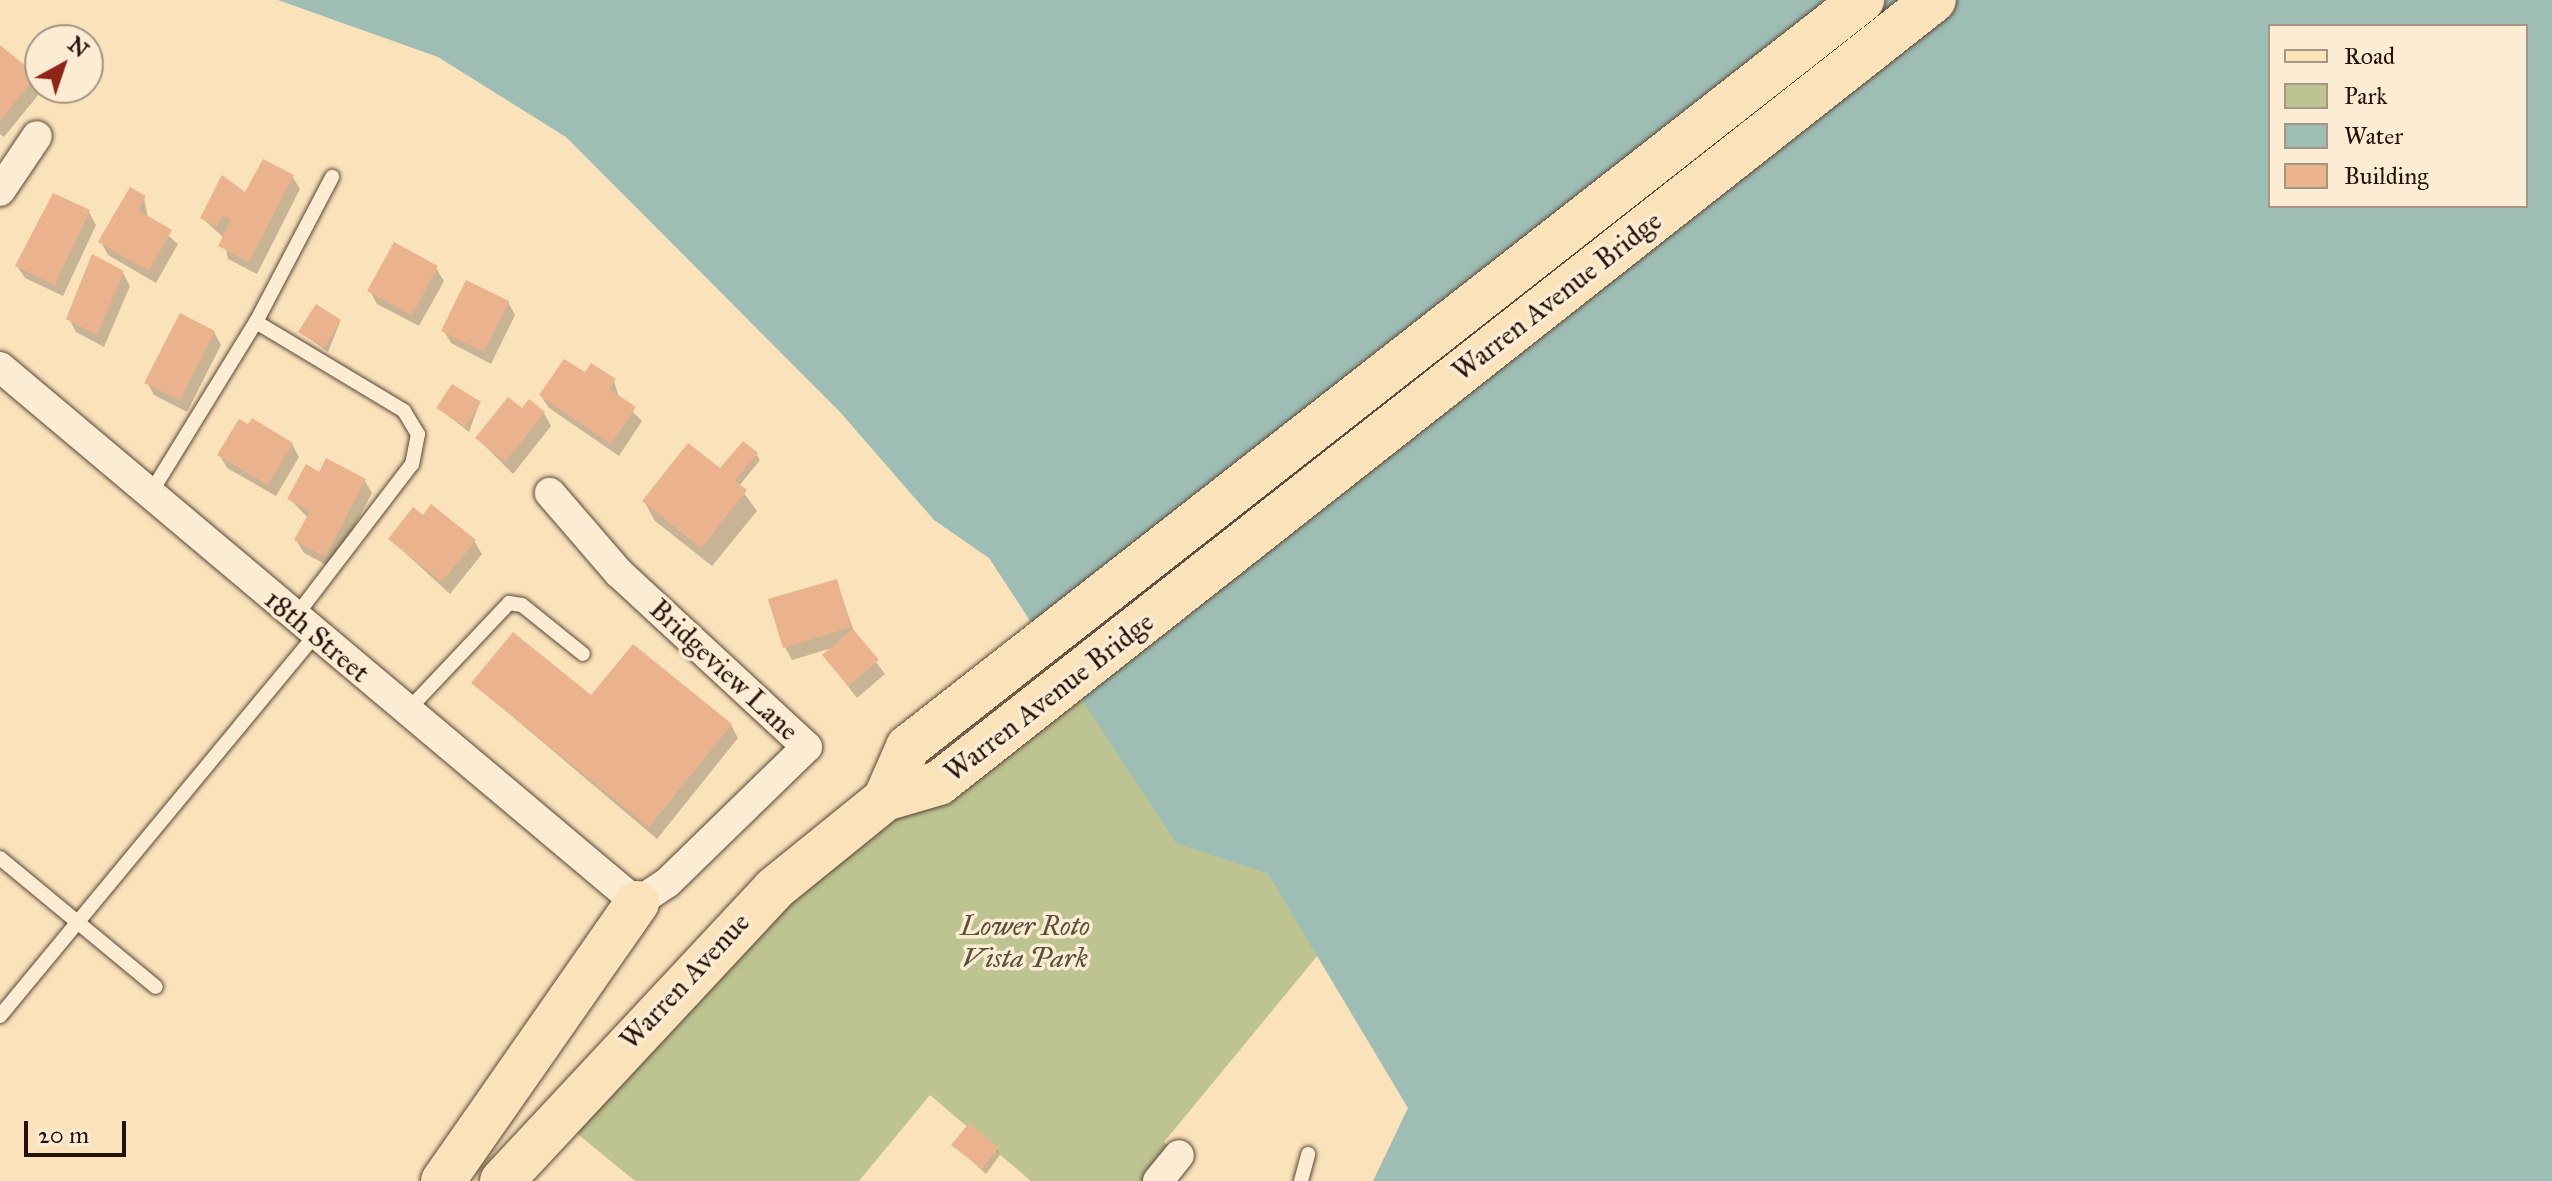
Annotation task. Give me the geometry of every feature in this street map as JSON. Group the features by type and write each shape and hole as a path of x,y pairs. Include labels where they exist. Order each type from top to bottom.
{"main road":[{"name":"Warren Avenue Bridge","path":"885,799 908,747 1862,0"},
{"name":"Warren Avenue Bridge","path":"885,799 939,783 1934,0"},
{"name":"Warren Avenue","path":"514,1174 723,936 885,799"},
{"path":"443,1181 637,903"}],"street":[{"path":"0,191 37,136"},
{"name":"18th Street","path":"0,367 637,903"},
{"name":"Bridgeview Lane","path":"550,493 619,573 807,747 667,883 637,903"},
{"path":"1158,1181 1179,1155"}],"lane":[{"path":"150,494 256,322 332,177"},
{"path":"0,1016 77,923 305,626 412,464 418,434 404,411 256,322"},
{"path":"407,711 509,603 522,605 583,654"},
{"path":"0,858 156,987"},
{"path":"1301,1181 1308,1154"}],"green space":[{"name":"Lower Roto Vista Park","path":"1073,681 1176,842 1268,874 1318,955 1164,1142 1179,1155 1158,1181 1031,1181 930,1095 859,1181 635,1181 558,1118 672,991"}],"water":[{"path":"278,0 2552,0 2552,1181 1373,1181 1408,1108 1268,874 1176,843 989,558 934,520 840,412 566,137 438,57"}],"building":[{"path":"0,45 24,64 24,91 0,121"},
{"path":"263,159 294,175 249,262 218,246 231,220 223,215 217,227 200,218 222,175 245,192"},
{"path":"130,187 146,196 138,210 172,230 149,271 98,242"},
{"path":"53,193 90,210 55,285 15,266"},
{"path":"394,242 438,266 412,315 367,291"},
{"path":"92,254 124,271 97,335 66,319"},
{"path":"466,280 509,301 484,352 441,331"},
{"path":"316,304 341,320 324,348 298,332"},
{"path":"180,313 215,331 180,400 144,383"},
{"path":"564,359 585,372 591,363 616,379 609,389 636,407 611,444 539,395"},
{"path":"452,384 481,402 465,427 436,408"},
{"path":"508,397 522,408 529,399 545,412 505,462 475,438"},
{"path":"252,418 293,443 268,485 217,455 239,419 248,424"},
{"path":"743,441 758,453 735,481 747,490 701,548 642,501 688,443 720,468"},
{"path":"326,458 366,479 325,557 294,540 310,511 287,499 306,464 319,472"},
{"path":"431,504 476,540 442,582 388,539 413,507 423,515"},
{"path":"837,579 851,627 783,648 768,599"},
{"path":"853,629 879,660 848,686 822,655"},
{"path":"513,632 591,695 633,644 732,724 649,827 471,683"},
{"path":"969,1123 999,1148 982,1169 951,1145"}]}
